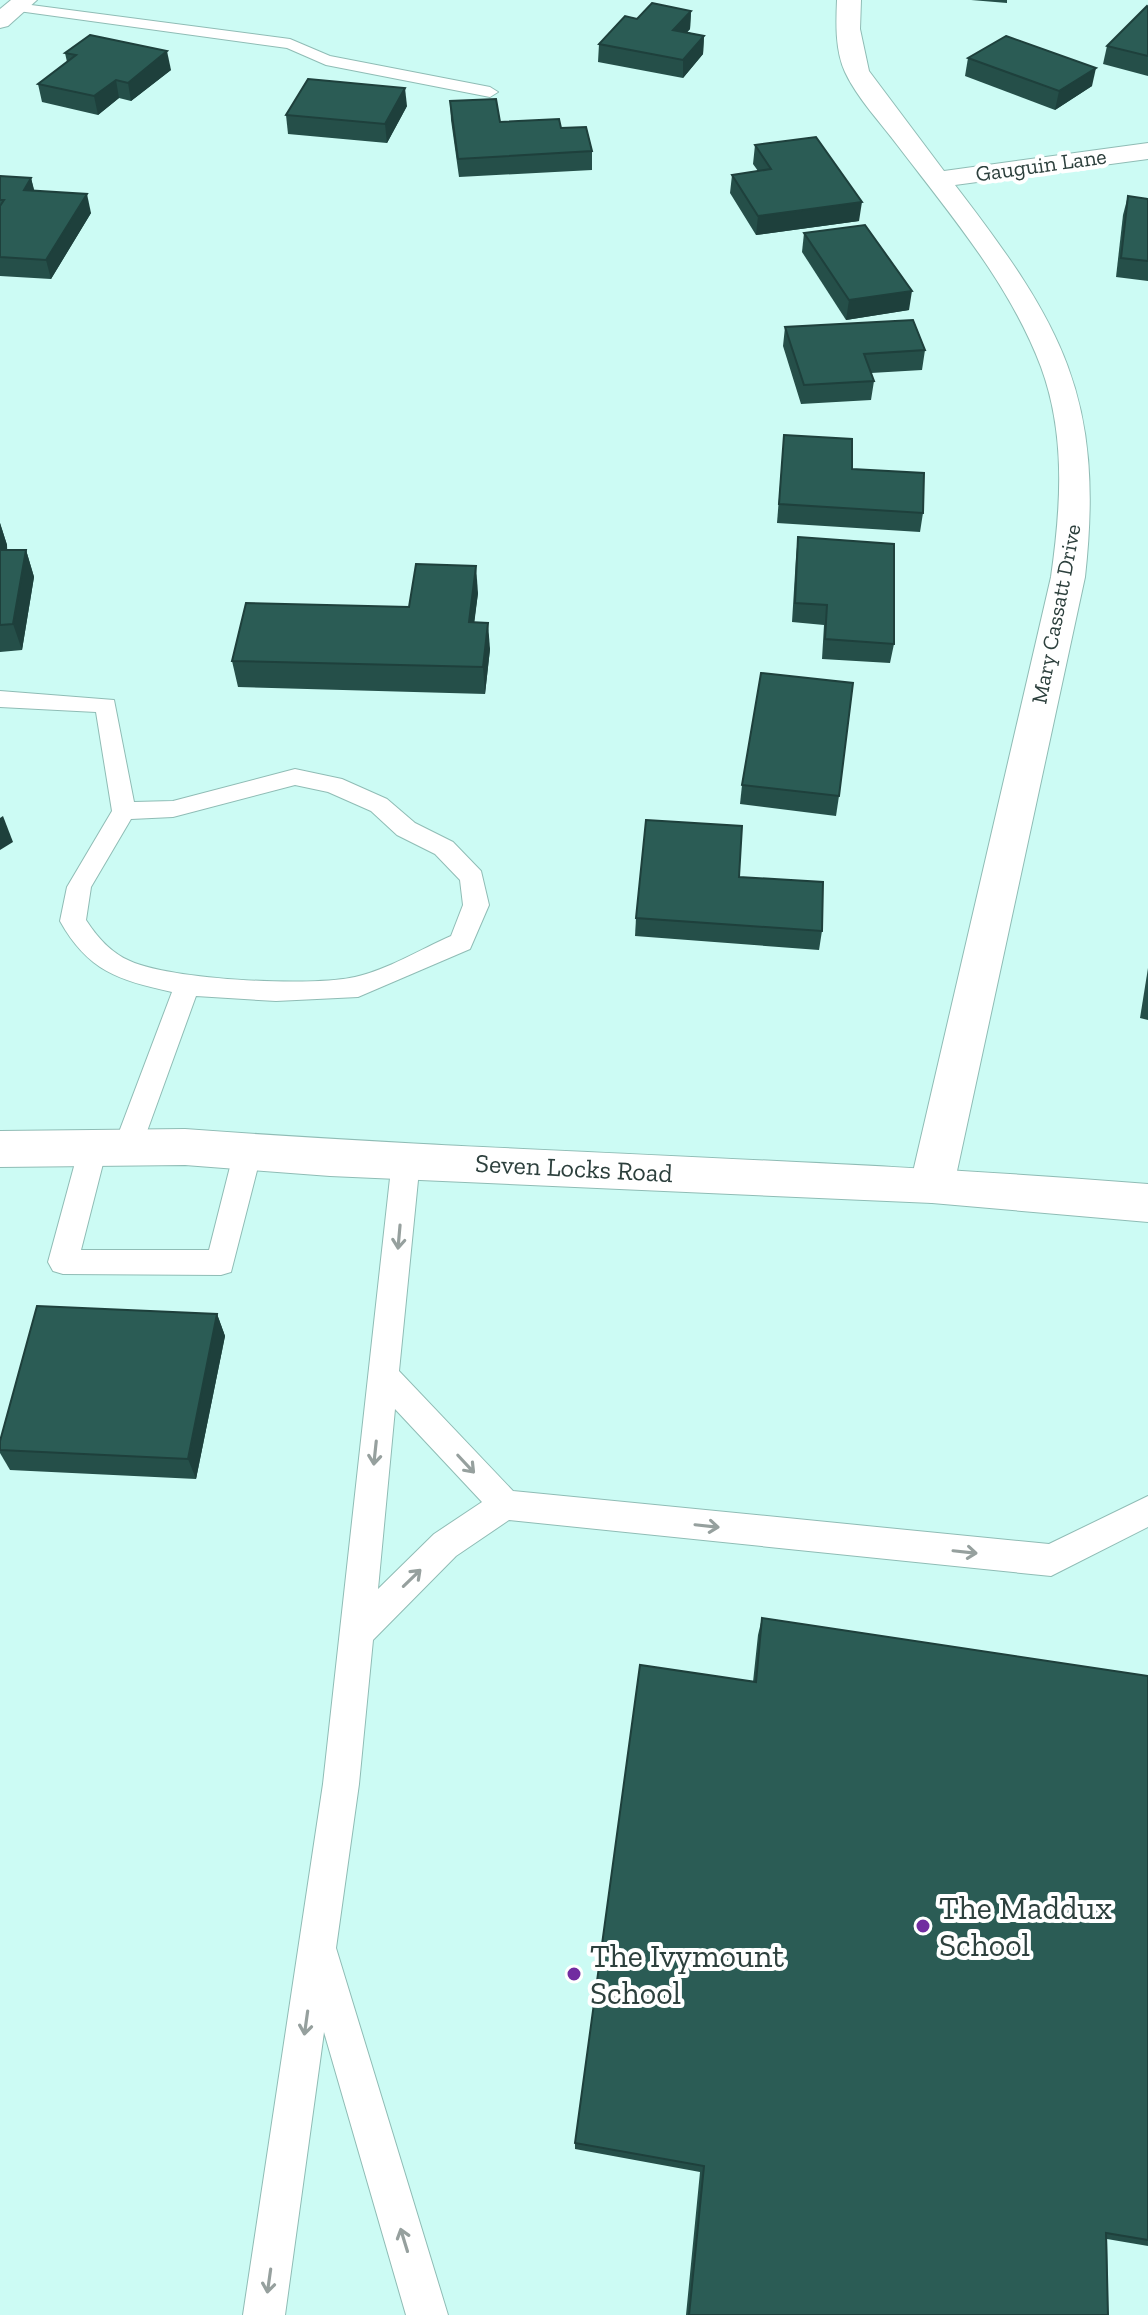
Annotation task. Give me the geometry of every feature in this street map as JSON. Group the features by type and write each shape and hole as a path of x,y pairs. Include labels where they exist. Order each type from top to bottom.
{"street":[{"name":"Mary Cassatt Drive","path":"849,0 848,29 857,71 1021,296 1059,375 1074,456 1076,516 1068,577 932,1185"},
{"name":"Gauguin Lane","path":"935,180 1148,151"},
{"name":"Seven Locks Road","path":"0,1149 248,1151 932,1185 1148,1203"}],"lane":[{"path":"14,10 290,44 326,60 490,92"},
{"path":"0,699 106,705 124,811 79,887 73,921 89,947 116,970 187,985 276,991 358,987 461,942 476,905 472,877 444,848 406,829 379,805 334,785 295,777 173,809 124,811"},
{"path":"187,985 110,1148 63,1262 221,1263 248,1151"},
{"path":"264,2315 341,1784 406,1160"},
{"path":"383,1375 505,1505"},
{"path":"356,1633 445,1545 505,1505 1051,1560 1148,1511"},
{"path":"317,1946 427,2315"}],"building":[{"path":"652,3 691,11 673,30 704,36 683,60 599,44 625,16 637,19"},
{"path":"1147,6 1148,56 1107,46"},
{"path":"90,35 167,51 128,83 116,80 94,96 38,84 76,55 65,53"},
{"path":"1006,36 1096,68 1059,91 968,58"},
{"path":"308,79 405,88 385,124 286,115"},
{"path":"496,99 500,122 559,119 561,128 586,127 592,151 458,159 450,101"},
{"path":"816,137 862,202 758,216 732,175 771,169 755,145"},
{"path":"0,176 31,178 24,190 87,194 46,260 0,257 0,206 4,200 0,200"},
{"path":"1128,196 1148,199 1148,261 1121,258"},
{"path":"865,225 912,291 849,300 804,233"},
{"path":"913,320 925,350 864,354 874,381 804,385 785,327"},
{"path":"784,435 852,439 852,469 924,473 923,513 779,504"},
{"path":"798,537 894,544 894,644 825,639 827,605 795,603"},
{"path":"0,550 26,550 13,624 0,625"},
{"path":"416,564 476,566 469,622 488,623 483,667 232,661 246,603 409,607"},
{"path":"761,673 853,683 839,796 742,785"},
{"path":"646,820 742,826 739,877 823,882 822,931 636,918"},
{"path":"37,1306 217,1314 188,1459 0,1450"},
{"path":"762,1618 1148,1676 1148,2240 1106,2233 1108,2315 689,2315 704,2166 575,2143 640,1665 756,1682"}],"place":[{"name":"The Maddux School","path":"923,1926"},
{"name":"The Ivymount School","path":"574,1974"}]}
